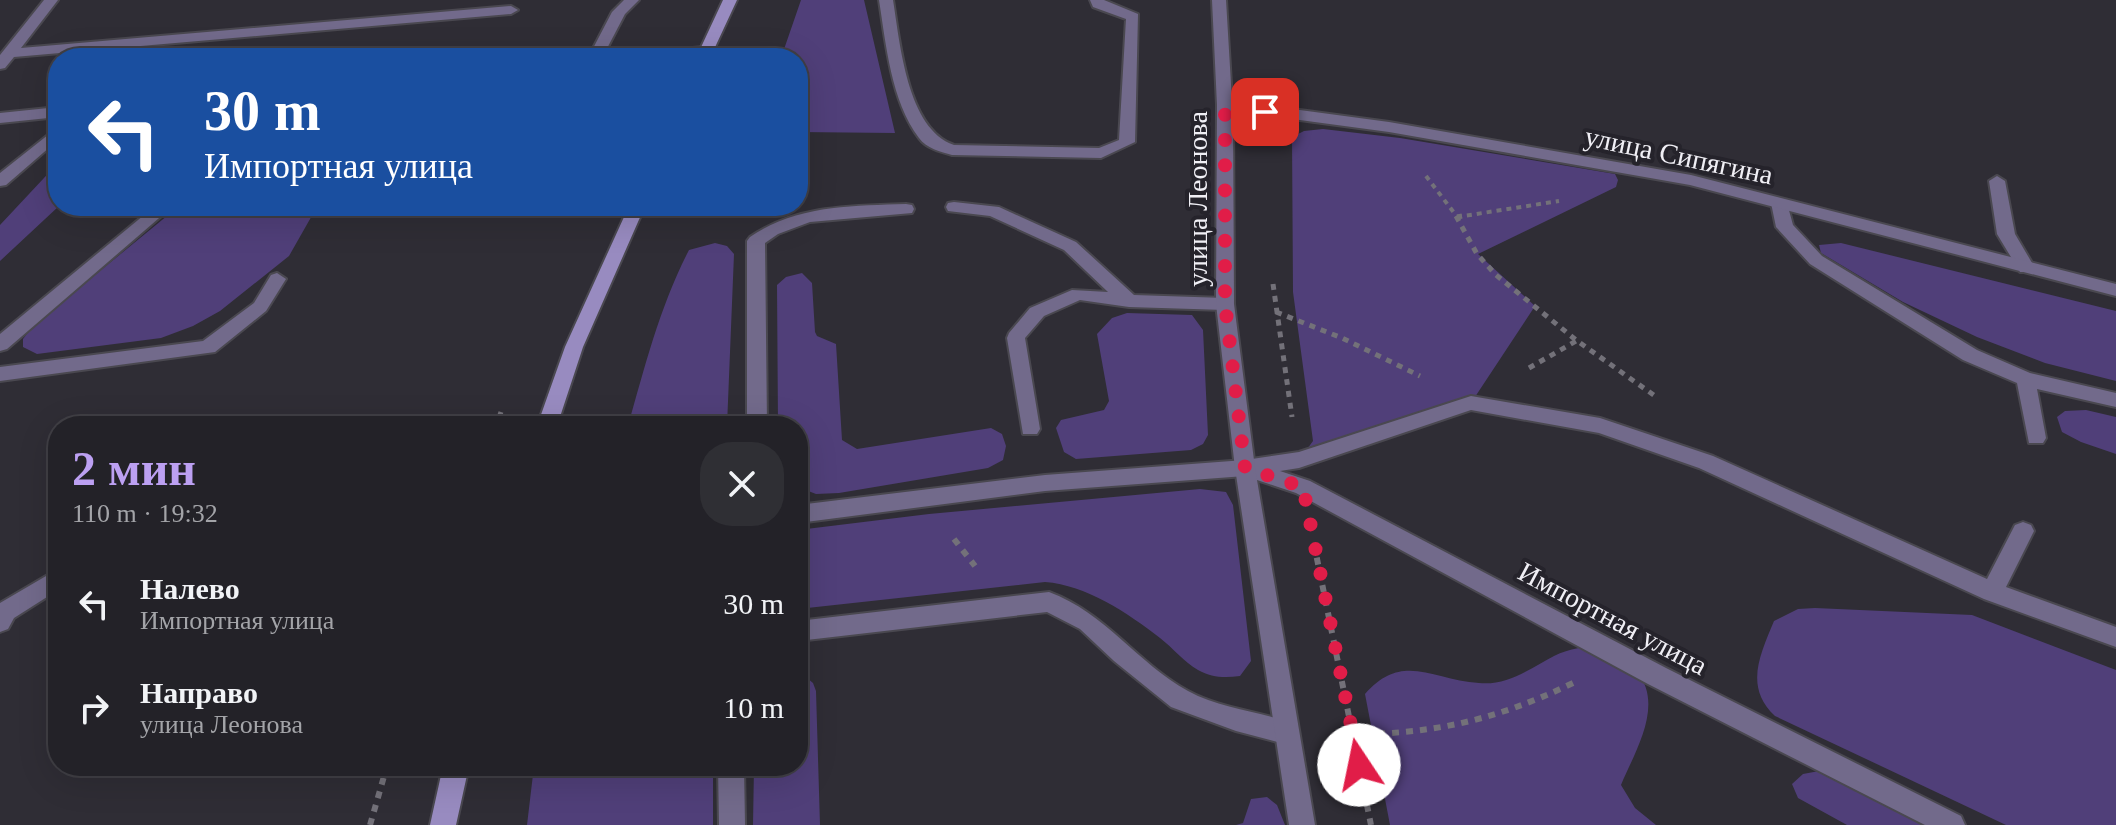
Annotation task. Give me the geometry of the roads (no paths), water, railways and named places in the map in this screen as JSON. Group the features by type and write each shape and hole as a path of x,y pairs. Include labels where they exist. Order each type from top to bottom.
{"main road":[{"path":"707,48 730,0"},
{"path":"550,416 574,347 633,216"},
{"path":"443,825 454,776"}],"street":[{"path":"5,59 51,0"},
{"path":"600,48 619,12 632,0"},
{"path":"886,0 898,77 926,137 952,150 1101,153 1127,142 1133,17 1098,4 1097,0"},
{"name":"улица Леонова","path":"1219,0 1225,105 1225,304 1245,468 1302,825"},
{"path":"119,48 511,10"},
{"path":"5,59 48,55"},
{"name":"улица Сипягина","path":"1225,105 1389,127 1691,180 2116,290"},
{"path":"0,118 48,113"},
{"path":"0,181 48,140"},
{"path":"1997,181 2006,234 2026,268"},
{"path":"1779,203 1785,227 1816,260 1970,355 2026,379 2116,400"},
{"path":"954,207 993,211 1070,246 1129,301"},
{"path":"757,416 756,241 774,229 813,215 906,209"},
{"path":"0,344 153,216"},
{"path":"0,374 208,347 260,307 277,279"},
{"path":"1030,429 1016,338 1037,312 1078,294 1129,301 1225,304"},
{"path":"2026,379 2036,438"},
{"path":"808,513 1045,483 1245,468 1299,460 1471,403 1600,426 1706,462 1992,592 2116,637"},
{"name":"Импортная улица","path":"1245,468 1303,487 1623,657 1952,825"},
{"path":"1992,592 2023,531"},
{"path":"0,622 6,611 48,584"},
{"path":"808,630 1049,602 1088,622 1122,654 1180,699 1236,720 1285,732"},
{"path":"731,776 732,825"}]}
